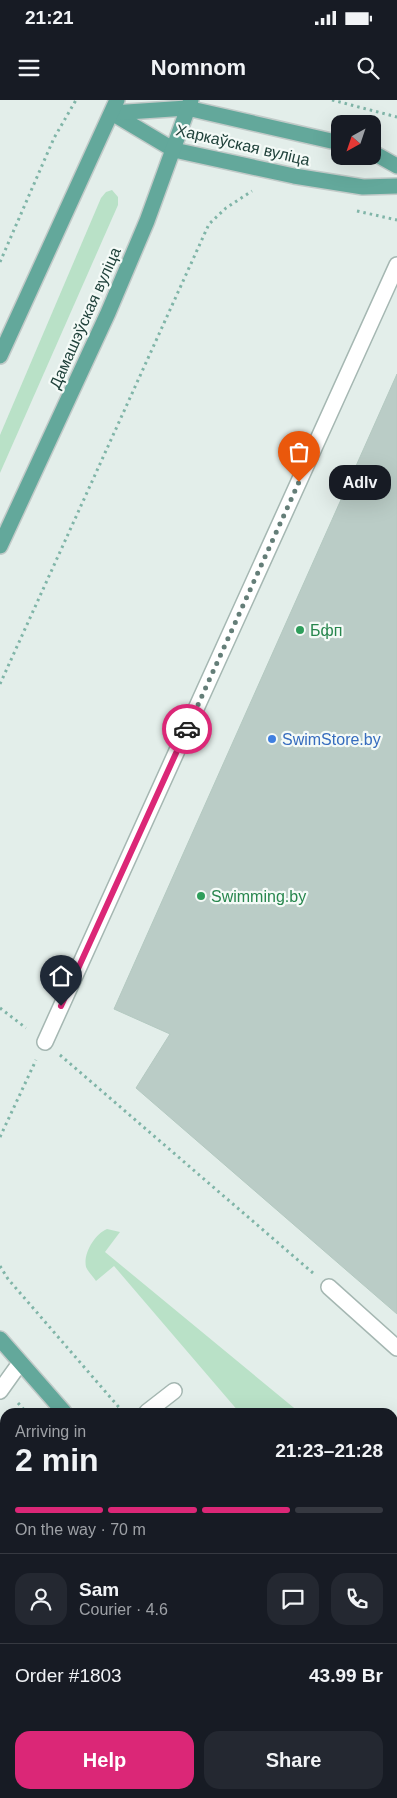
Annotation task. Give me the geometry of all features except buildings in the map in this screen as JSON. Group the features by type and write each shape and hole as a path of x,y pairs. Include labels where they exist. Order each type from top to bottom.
{"main road":[{"name":"Харкаўская вуліца","path":"114,106 189,104 331,141"},
{"name":"Дамашэўская вуліца","path":"0,546 108,313 174,150 189,104"},
{"name":"Харкаўская вуліца","path":"114,106 174,150 304,177 363,186 397,186"},
{"path":"0,356 114,106"},
{"path":"381,157 397,166"},
{"path":"0,1339 60,1408"}],"lane":[{"path":"45,1042 397,266"},
{"path":"329,1287 397,1348"},
{"path":"0,1372 20,1363"},
{"path":"0,1391 20,1363"},
{"path":"152,1408 174,1390"}],"path":[{"path":"0,262 54,138 76,100"},
{"path":"332,100 397,117"},
{"path":"0,684 210,224 226,208 255,188"},
{"path":"0,1008 45,1042 329,1287"},
{"path":"0,1137 45,1042"},
{"path":"0,1266 8,1279 120,1408"}],"green space":[{"path":"112,190 118,197 118,205 0,473 0,435 101,198 106,192"},
{"path":"107,1229 120,1232 105,1252 294,1408 236,1408 114,1266 96,1281 86,1267 86,1256 94,1240"}],"way so far":[{"path":"187,729 299,482"}],"place":[{"name":"Adlv","path":"299,482"},
{"name":"Бфп","path":"300,630"},
{"name":"SwimStore.by","path":"272,739"},
{"name":"Swimming.by","path":"201,896"}],"route":[{"path":"61,1006 187,729"}]}
